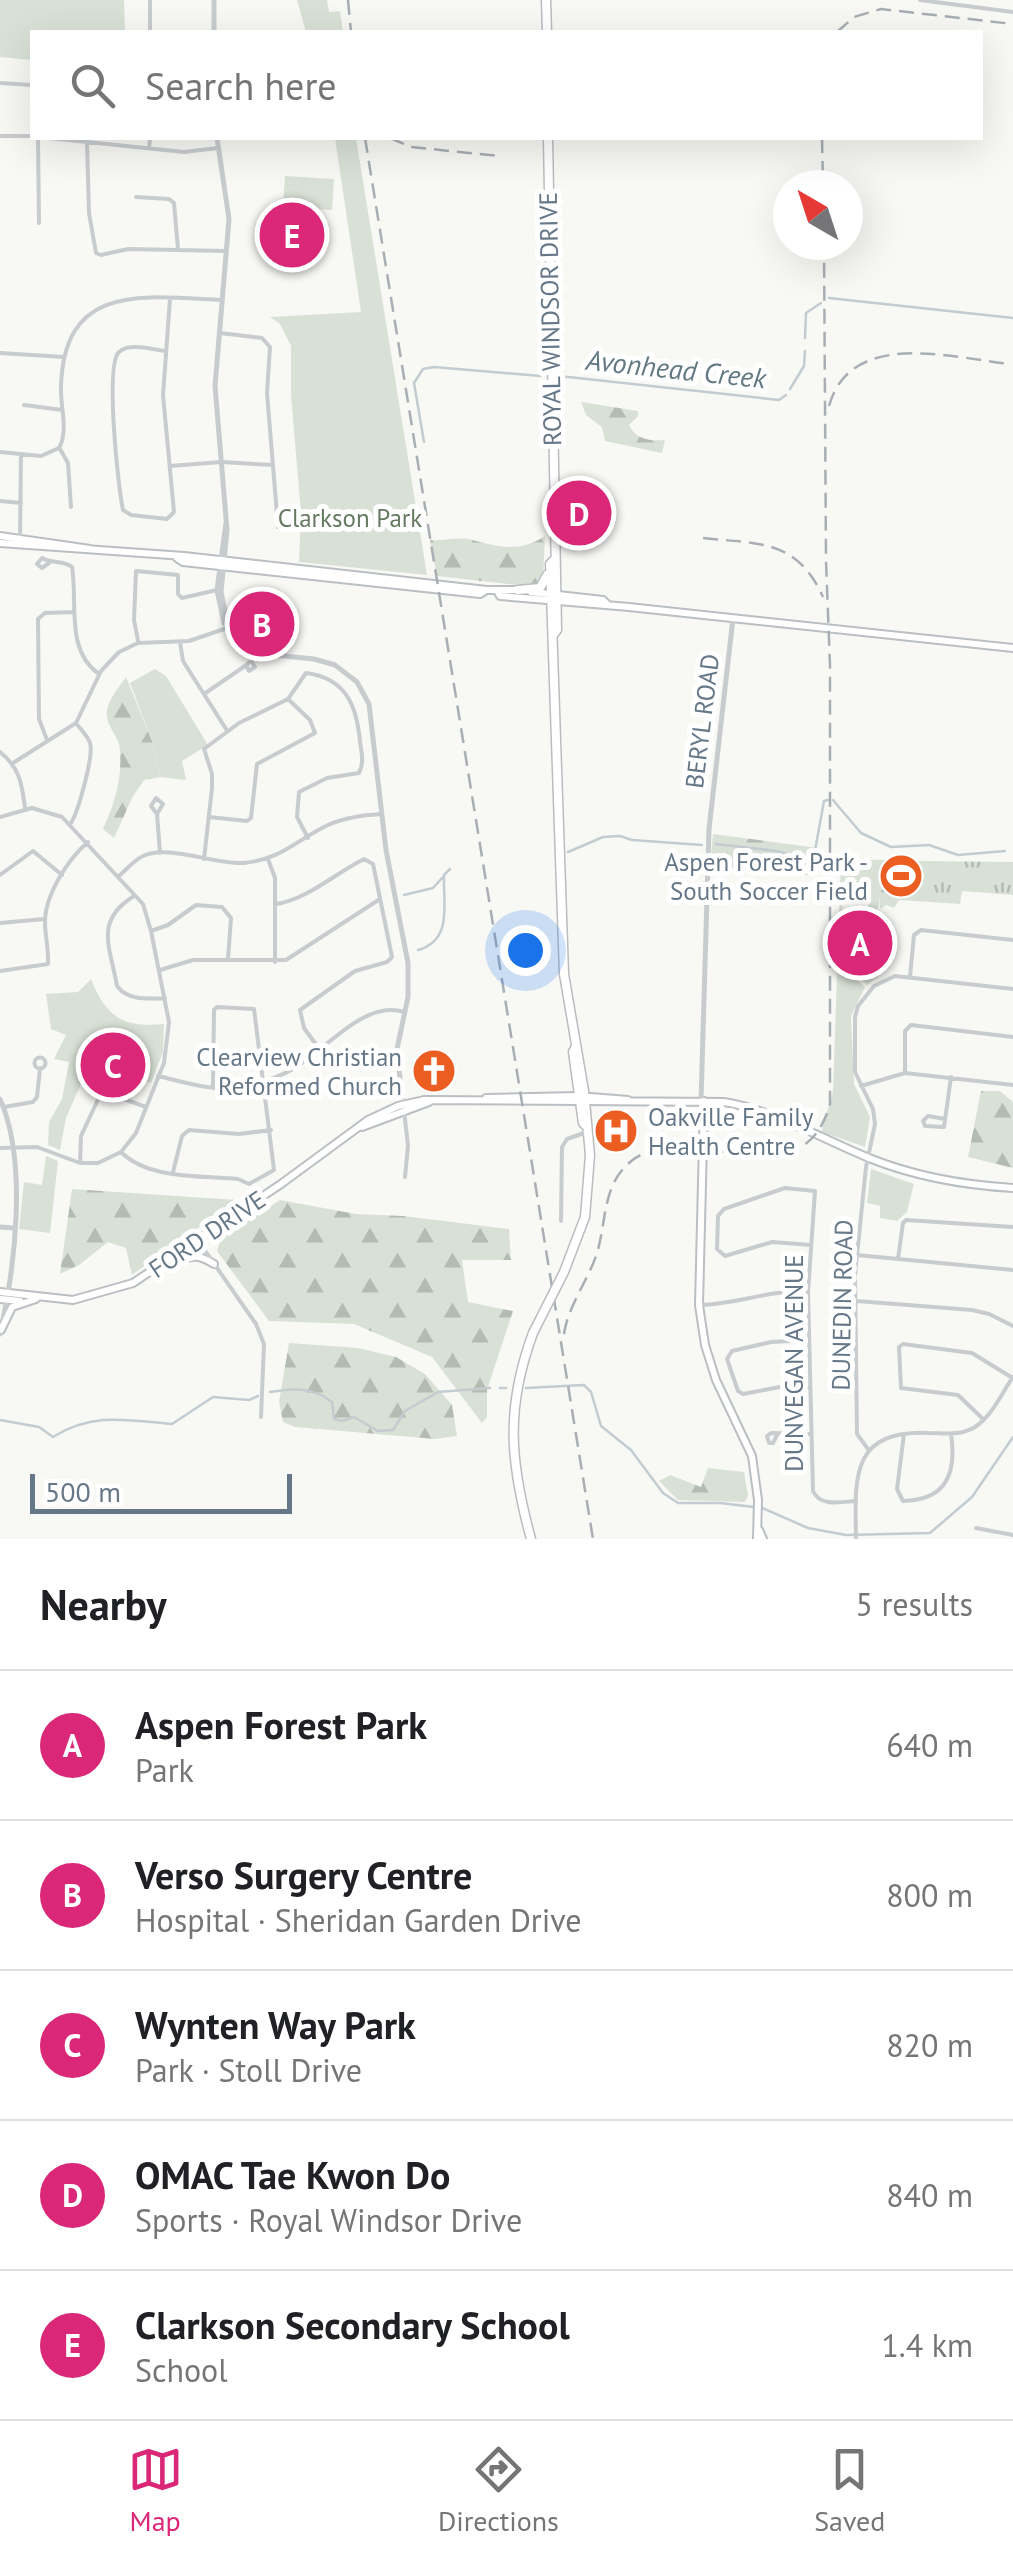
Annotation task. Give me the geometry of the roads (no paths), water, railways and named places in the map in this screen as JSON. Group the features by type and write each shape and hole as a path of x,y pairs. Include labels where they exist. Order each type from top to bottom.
{"main road":[{"path":"546,0 546,30"},
{"name":"ROYAL WINDSOR DRIVE","path":"531,1539 520,1497 512,1429 519,1370 580,1237 588,1199 587,1129 564,974 560,908 548,140"},
{"path":"0,540 480,594 487,590 540,588 552,563"},
{"path":"497,590 500,596 553,598 1013,648"},
{"path":"518,590 553,598"},
{"name":"FORD DRIVE","path":"3,1296 74,1300 132,1283 361,1128 430,1101 490,1096 703,1101 755,1110 928,1178 1013,1188"},
{"path":"703,1101 699,1304 705,1345 716,1380 749,1446 760,1536"},
{"path":"168,1261 191,1255 214,1264"},
{"name":"FORD DRIVE","path":"3,1296 26,1302 37,1298"},
{"path":"1,1326 12,1307 26,1302"}],"street":[{"path":"150,0 150,30"},
{"path":"214,0 214,30"},
{"path":"920,0 1013,12"},
{"path":"0,82 30,85"},
{"path":"0,136 30,137"},
{"path":"35,140 39,223"},
{"path":"68,140 193,152 219,148"},
{"path":"149,148 150,140"},
{"path":"218,140 229,220 215,386 226,524 221,592 228,627"},
{"path":"88,142 89,213 96,253 101,256 128,249 226,251"},
{"path":"136,197 169,199 174,203 178,249"},
{"path":"166,352 130,347 114,359 112,398 125,513 170,518 174,512 163,400 170,299"},
{"path":"0,452 41,456 59,448 64,433 64,358 71,334 96,309 118,300 222,300"},
{"path":"220,334 262,338 270,346 267,393 278,527"},
{"path":"0,353 64,358"},
{"path":"24,405 62,410"},
{"path":"59,448 68,463 71,507"},
{"path":"20,454 20,542"},
{"path":"170,466 273,464"},
{"path":"0,500 20,502"},
{"path":"49,564 66,563 72,567 73,612 80,654 86,665 99,674"},
{"path":"222,563 217,590 220,610 228,627 242,642 264,654 326,661 345,671 357,682 372,711 388,863 410,980 397,1049 408,1146 405,1177"},
{"path":"138,643 134,620 136,570 178,575 178,594 182,598 217,590"},
{"path":"48,741 39,719 38,620 45,613 73,612"},
{"name":"BERYL ROAD","path":"703,1101 709,829 734,618"},
{"path":"14,762 76,723 99,674 119,652 138,643 180,642 228,627"},
{"path":"180,642 183,661 227,730"},
{"path":"204,694 245,666"},
{"path":"204,860 212,774 203,753 206,747 227,730 288,699 303,674 324,676 350,697 358,723 362,771 328,778 299,792 297,817 308,838"},
{"path":"209,816 251,818 257,764 315,733 310,720 288,699"},
{"path":"71,823 79,808 91,751 90,740 76,723"},
{"path":"0,752 14,762 22,782 25,808"},
{"path":"0,816 25,808 48,810 71,823 135,895 147,913 152,931 170,1022 168,1049 158,1076 136,1133 121,1152 98,1163 80,1164 37,1147 0,1148"},
{"path":"157,814 160,853"},
{"path":"119,876 144,856 160,853 240,863 268,859 343,820 382,814"},
{"path":"0,971 48,964 44,919 62,875 88,842"},
{"path":"0,875 31,851 62,875"},
{"path":"276,904 294,902 333,874 367,858 374,864 390,960 354,970 300,1010 304,1028 320,1050"},
{"path":"268,859 275,878 275,962"},
{"path":"135,895 112,912 108,924 117,986 128,995 165,998"},
{"path":"160,970 194,960 275,962 296,956 380,899"},
{"path":"152,931 196,905 222,907 231,918 228,959"},
{"path":"0,923 44,919"},
{"path":"1013,940 921,930 914,935 910,977 1013,989"},
{"name":"DUNEDIN ROAD","path":"868,1449 857,1434 856,1300 857,1255 874,1124 873,1109 856,1072 855,1017 858,1006 874,986 895,976 910,977"},
{"path":"158,1076 238,1088 291,1070 372,1013 390,1008 404,1012"},
{"path":"121,1152 140,1167 256,1183 276,1167 254,1009 214,1010 212,1086"},
{"path":"905,1073 905,1031 910,1026 1013,1037"},
{"path":"4,1108 33,1102 40,1068"},
{"path":"861,1086 905,1073 1013,1085"},
{"path":"945,1119 950,1077"},
{"path":"80,1164 81,1136 98,1094 102,1091 146,1107"},
{"path":"0,1099 15,1147 17,1176 1,1326"},
{"path":"561,1221 562,1147 587,1129"},
{"path":"172,1172 182,1136 188,1130 239,1134 271,1130"},
{"name":"DUNVEGAN AVENUE","path":"811,1245 772,1242 724,1256 717,1249 717,1222 724,1209 785,1188 812,1189 816,1194 808,1292 814,1494 826,1502 856,1502"},
{"path":"898,1259 906,1220 1013,1227"},
{"path":"0,1227 13,1228"},
{"path":"198,1241 256,1324 264,1344 261,1417"},
{"path":"857,1255 1013,1270"},
{"path":"699,1304 735,1302 769,1293 808,1292"},
{"path":"856,1300 972,1310 1013,1326"},
{"path":"809,1340 771,1342 732,1351 727,1359 743,1394 780,1387 809,1387"},
{"path":"856,1539 856,1476 868,1449 885,1438 904,1434 951,1434 974,1427 984,1420 1012,1377 972,1353 903,1344 901,1388 958,1395 984,1420"},
{"path":"776,1435 810,1434"},
{"path":"904,1434 897,1489 903,1502 927,1498 949,1477 954,1461 951,1434"},
{"path":"976,1528 1013,1534"}],"waterway":[{"name":"Avonhead Creek","path":"829,298 1013,318"},
{"name":"Avonhead Creek","path":"805,338 806,313 821,303"},
{"name":"Avonhead Creek","path":"790,389 804,366 805,351"},
{"path":"424,442 414,383 423,369 540,376"},
{"name":"Avonhead Creek","path":"559,376 779,400 786,395"},
{"path":"716,844 807,859 814,856 824,801 828,800"},
{"path":"833,800 861,833 891,847 929,845 958,855 1005,851"},
{"path":"568,852 603,837 620,836 702,845"},
{"path":"418,950 429,945 441,930 444,875 450,869"},
{"path":"404,895 433,888 442,878"},
{"path":"526,1388 584,1385 591,1392 601,1426 631,1450 663,1493 678,1503 754,1507"},
{"path":"270,1392 310,1391 332,1402 334,1419 354,1417 378,1431 393,1430 405,1411 438,1392 490,1388"},
{"path":"500,1388 506,1388"},
{"path":"0,1420 39,1427 53,1437 96,1421 172,1424 213,1397 249,1400 258,1396"},
{"path":"762,1508 808,1528 846,1535 930,1533 972,1497 1013,1437"}],"railway":[{"path":"348,0 351,30"},
{"path":"839,30 854,17 881,9 1013,24"},
{"path":"365,140 593,1539"},
{"path":"395,140 411,147 499,156"},
{"path":"822,140 823,170"},
{"path":"564,1334 596,1256 611,1189 623,1169 646,1153 674,1147 766,1155 793,1151 815,1135 830,1104 830,666 824,260"},
{"path":"829,406 841,382 858,366 881,357 933,354 1010,364"},
{"path":"703,538 759,544 788,554 813,578 823,597"}],"place":[{"name":"Clarkson Secondary School","path":"292,235"},
{"name":"OMAC Tae Kwon Do","path":"579,513"},
{"name":"Verso Surgery Centre","path":"262,624"},
{"name":"Aspen Forest Park - South Soccer Field","path":"901,876"},
{"name":"Aspen Forest Park","path":"860,943"},
{"name":"Wynten Way Park","path":"113,1065"},
{"name":"Clearview Christian Reformed Church","path":"434,1071"},
{"name":"Oakville Family Health Centre","path":"616,1131"}],"park label":[{"name":"Clarkson Park","path":"350,518"}]}
